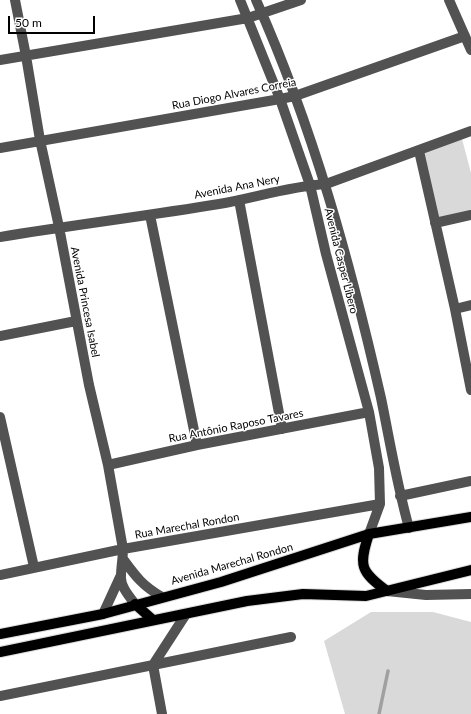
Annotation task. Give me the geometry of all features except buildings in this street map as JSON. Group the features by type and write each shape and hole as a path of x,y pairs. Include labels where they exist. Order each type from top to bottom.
{"main road":[{"name":"Avenida Marechal Rondon","path":"0,634 103,614 135,604 221,582 369,534 471,518"},
{"path":"369,534 363,552 362,562 364,571 372,580 387,591"},
{"path":"0,652 123,628 153,620 247,601 303,594 366,596 471,570"},
{"path":"135,604 153,620"}],"street":[{"name":"Avenida Princesa Isabel","path":"15,0 40,140 59,227 88,385 108,464 123,554 120,577 103,614"},
{"name":"Avenida Casper Libero","path":"240,0 280,100 310,185 326,254 369,412 380,468 380,504 369,534"},
{"name":"Avenida Casper Libero","path":"256,0 295,96 326,184 379,391 400,496 409,528"},
{"path":"0,60 248,18 301,0"},
{"path":"449,0 471,50"},
{"name":"Rua Diogo Alvares Correia","path":"0,148 280,100 465,36"},
{"name":"Avenida Ana Nery","path":"0,238 59,227 150,215 239,200 310,185 326,184 471,131"},
{"path":"419,151 455,309 471,390"},
{"path":"239,200 282,429"},
{"path":"150,215 197,445"},
{"path":"435,223 471,215"},
{"path":"455,309 471,305"},
{"path":"0,336 76,321"},
{"name":"Rua Antônio Raposo Tavares","path":"108,464 197,445 369,412"},
{"path":"0,417 34,567"},
{"path":"400,496 471,481"},
{"name":"Rua Marechal Rondon","path":"0,575 34,567 123,554 380,504"},
{"path":"123,554 137,579 151,591 162,597"},
{"path":"120,577 126,592 135,604"},
{"path":"387,591 426,595 471,594"},
{"path":"162,714 153,665 186,614"},
{"path":"0,696 292,637"}],"shaded area":[{"path":"461,135 471,173 471,215 435,223 419,151"},
{"path":"371,612 433,612 471,622 471,714 345,714 324,641"}],"waterway":[{"path":"379,714 388,671"}]}
